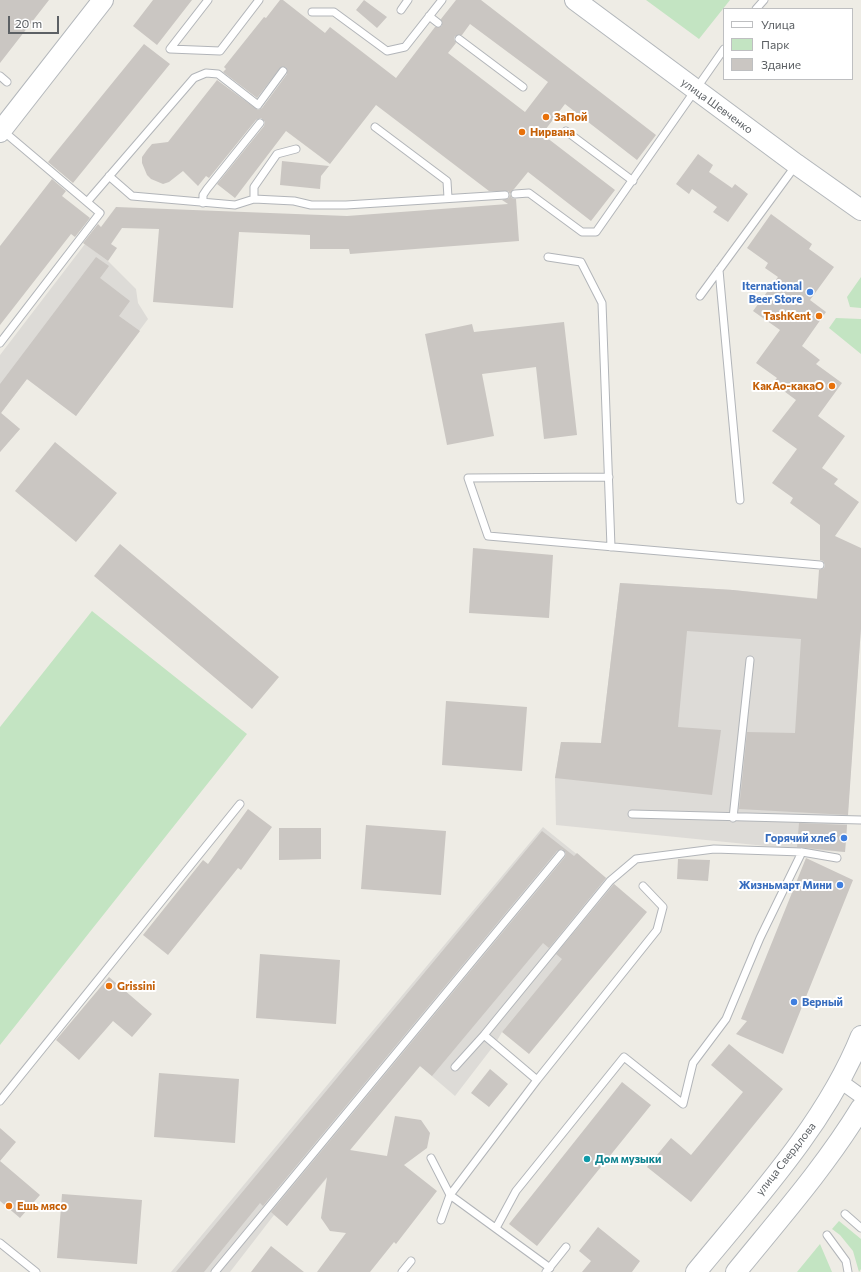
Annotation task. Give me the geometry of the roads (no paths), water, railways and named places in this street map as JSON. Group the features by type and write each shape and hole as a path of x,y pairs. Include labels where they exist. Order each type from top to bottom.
{"main road":[{"path":"1,131 103,0"},
{"name":"улица Шевченко","path":"575,0 695,90 861,210"},
{"name":"улица Свердлова","path":"696,1272 819,1116 840,1081 861,1036"},
{"path":"736,1272 823,1164 845,1134 861,1108"}],"street":[{"path":"840,1081 861,1096"}],"lane":[{"path":"208,0 170,49 220,51 259,0"},
{"path":"401,10 408,0"},
{"path":"312,12 334,12 386,50 406,47 442,0"},
{"path":"757,8 764,0"},
{"path":"429,16 438,23"},
{"path":"459,39 523,87"},
{"path":"515,194 529,193 582,232 596,232 723,50"},
{"path":"87,202 194,78 206,72 218,74 258,105 283,71"},
{"path":"0,76 6,82"},
{"path":"203,203 203,195 207,189 260,123"},
{"path":"375,126 447,181 448,198"},
{"path":"0,343 100,213 1,131"},
{"path":"566,131 633,181"},
{"path":"254,199 254,187 277,154 296,149"},
{"path":"700,296 796,164"},
{"path":"109,176 132,196 235,205 254,199 294,201 311,205 339,205 505,195"},
{"path":"548,257 581,262 602,303 612,547"},
{"path":"719,270 740,500"},
{"path":"609,477 468,478 488,536 820,565"},
{"path":"733,818 750,660"},
{"path":"0,1101 240,804"},
{"path":"632,814 733,818 861,820"},
{"path":"455,1067 484,1035 610,881 636,859 714,849 802,852 837,858"},
{"path":"496,1228 516,1191 624,1057 683,1104 693,1063 726,1019 760,938 802,852"},
{"path":"215,1272 561,854"},
{"path":"441,1220 450,1195 537,1080 656,930 663,907 643,886"},
{"path":"484,1035 537,1080"},
{"path":"431,1158 450,1195 496,1228 548,1270 566,1247"},
{"path":"845,1214 861,1228"},
{"path":"827,1235 846,1261 848,1272"},
{"path":"0,1243 36,1272"},
{"path":"402,1272 411,1261"}],"place":[{"name":"ЗаПой","path":"546,117"},
{"name":"Нирвана","path":"522,132"},
{"name":"Iternational Beer Store","path":"810,292"},
{"name":"TashKent","path":"819,316"},
{"name":"КакАо-какаО","path":"832,386"},
{"name":"Горячий хлеб","path":"844,838"},
{"name":"Жизньмарт Мини","path":"840,885"},
{"name":"Grissini","path":"109,986"},
{"name":"Верный","path":"794,1002"},
{"name":"Дом музыки","path":"587,1159"},
{"name":"Ешь мясо","path":"9,1206"}]}
